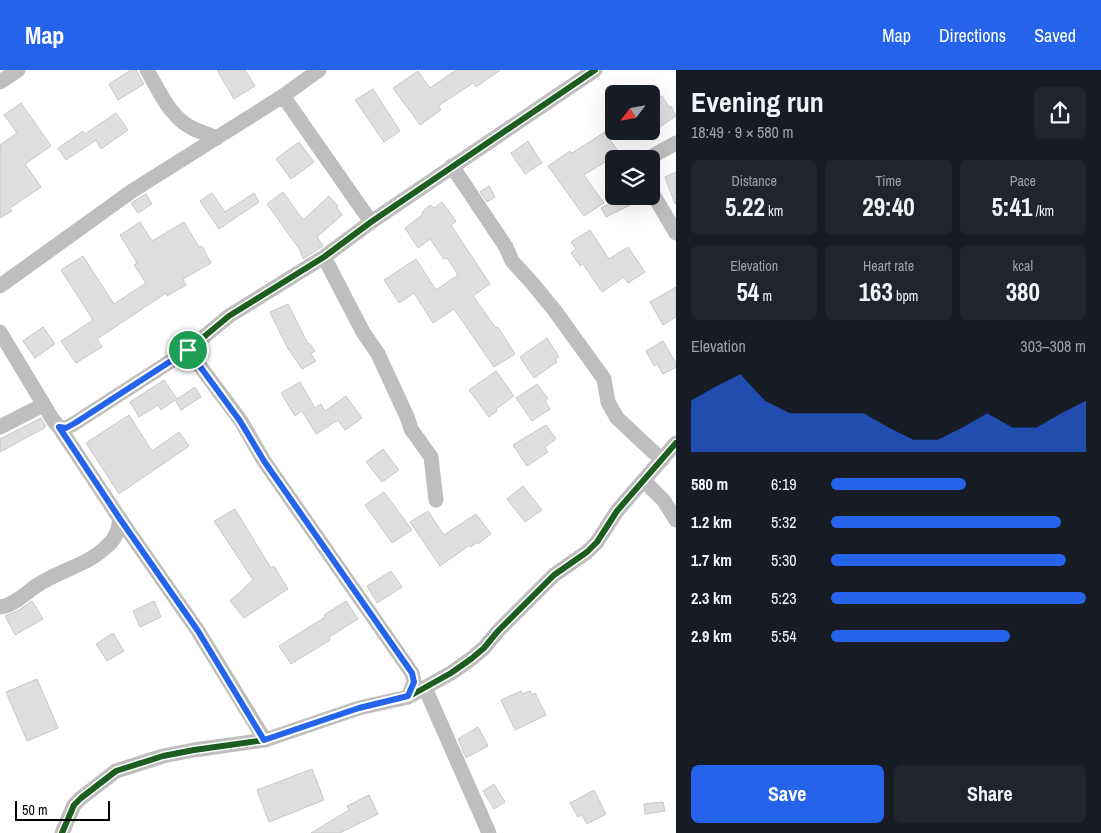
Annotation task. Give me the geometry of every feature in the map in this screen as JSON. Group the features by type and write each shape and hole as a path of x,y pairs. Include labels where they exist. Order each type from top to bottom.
{"street":[{"path":"0,82 18,70"},
{"path":"147,70 168,107 182,121 193,129 217,138"},
{"path":"0,286 132,191 283,96 319,70"},
{"path":"59,427 66,428 75,423 188,350 229,316 324,257 452,166 595,70"},
{"path":"283,96 371,222"},
{"path":"660,152 676,143"},
{"path":"452,166 506,247 512,261 555,311 604,379 608,402 617,418 662,460"},
{"path":"659,205 676,233"},
{"path":"324,257 363,332 378,354 411,429 431,458 436,500"},
{"path":"0,332 53,420 198,631 264,740"},
{"path":"188,350 240,421 264,461 412,673 414,682 408,696"},
{"path":"0,427 44,405"},
{"path":"62,833 74,805 116,771 171,754 264,740 359,708 408,696 451,673 471,659 554,575 587,552 597,542 617,511 676,443"},
{"path":"644,481 664,501 676,520"},
{"path":"0,607 5,607 38,584 87,562 108,546 116,535 120,519"},
{"path":"425,688 489,833"}],"building":[{"path":"131,70 136,70 144,84 118,100 109,84"},
{"path":"217,70 245,70 255,86 234,99"},
{"path":"456,70 500,70 476,87 473,83 438,106 441,110 420,125 393,88 418,71 430,88"},
{"path":"373,89 400,131 384,142 355,100"},
{"path":"662,96 669,107 671,106 676,116 660,127 660,97"},
{"path":"21,103 51,146 25,164 41,187 10,208 12,211 0,218 0,145 17,133 4,115"},
{"path":"116,113 128,130 101,149 96,140 66,160 58,148 83,131 85,134"},
{"path":"605,132 605,140 610,140 617,150 605,150 605,162 584,175 604,203 584,216 548,166 570,151 572,153"},
{"path":"528,141 542,163 525,174 511,153"},
{"path":"299,142 314,162 291,179 276,159"},
{"path":"676,172 676,204 675,204 665,177"},
{"path":"489,186 495,197 487,202 480,192"},
{"path":"283,192 303,220 329,196 338,206 336,207 342,215 317,237 323,246 303,259 300,250 267,204"},
{"path":"212,193 225,212 254,193 259,202 219,229 200,201"},
{"path":"146,194 152,204 138,213 131,203"},
{"path":"442,202 456,221 451,225 490,284 473,296 496,328 498,327 515,354 494,367 454,309 433,323 414,293 399,303 384,280 416,259 436,290 458,275 447,258 444,259 430,239 418,248 405,228 423,214 422,212 430,205 434,208"},
{"path":"607,205 630,205 606,217 601,208"},
{"path":"140,222 152,241 184,222 199,247 202,246 211,263 183,279 186,285 167,296 166,293 97,339 102,347 76,363 61,341 93,320 61,270 83,256 114,304 146,283 134,265 137,263 120,235"},
{"path":"590,230 609,259 628,247 645,272 628,283 624,277 602,292 583,264 580,266 571,253 576,249 571,242"},
{"path":"676,287 676,317 663,325 650,302"},
{"path":"288,304 308,344 315,351 311,354 316,361 302,369 287,347 270,312"},
{"path":"43,327 55,344 35,358 23,341"},
{"path":"547,338 559,357 555,359 557,362 534,378 520,357"},
{"path":"663,341 676,363 676,367 663,374 657,364 654,366 646,351"},
{"path":"496,371 514,396 496,409 497,411 489,417 469,390"},
{"path":"164,380 177,399 195,387 201,397 181,410 175,400 161,410 158,405 139,417 130,402"},
{"path":"300,382 315,408 321,404 325,411 346,396 362,418 345,430 338,420 316,434 302,411 295,416 281,393"},
{"path":"537,384 548,399 545,401 550,409 532,421 516,398"},
{"path":"129,415 152,451 179,432 189,446 119,494 86,443"},
{"path":"41,418 46,427 0,452 0,439"},
{"path":"546,425 556,439 545,447 548,452 527,466 513,445"},
{"path":"383,449 399,470 382,482 366,462"},
{"path":"523,486 542,510 525,522 507,499"},
{"path":"384,492 412,530 392,543 365,505"},
{"path":"235,509 271,568 274,566 288,589 244,618 230,601 253,580 214,521"},
{"path":"428,511 444,535 476,514 491,534 478,544 477,542 471,547 470,545 440,566 410,522"},
{"path":"391,571 402,587 377,603 367,586"},
{"path":"32,601 43,619 15,635 5,616 19,610"},
{"path":"154,601 161,617 140,627 133,611"},
{"path":"346,601 358,619 329,637 330,640 291,664 279,646 325,617 324,615"},
{"path":"113,633 124,651 107,661 96,644"},
{"path":"37,679 58,728 27,741 6,692"},
{"path":"521,691 522,694 530,691 532,695 535,693 546,715 515,730 501,700"},
{"path":"478,727 488,746 466,758 458,739"},
{"path":"312,769 324,800 269,822 257,790"},
{"path":"494,784 505,802 494,809 483,791"},
{"path":"594,790 606,814 587,824 582,815 578,817 570,803"},
{"path":"369,795 378,814 340,833 311,833 349,810 347,806"},
{"path":"663,802 665,811 645,814 644,804"}],"cycle path":[{"path":"59,427 66,428 75,423 188,350 229,316 324,257 371,222 595,70"},
{"path":"62,833 74,805 116,771 163,756 265,740 359,708 408,697 451,673 484,648 498,631 554,575 587,552 597,542 617,511 676,443"}],"route":[{"path":"188,350 240,421 264,461 412,673 414,682 408,696 359,708 264,740 198,631 59,427 66,428 75,423 188,350"}]}
